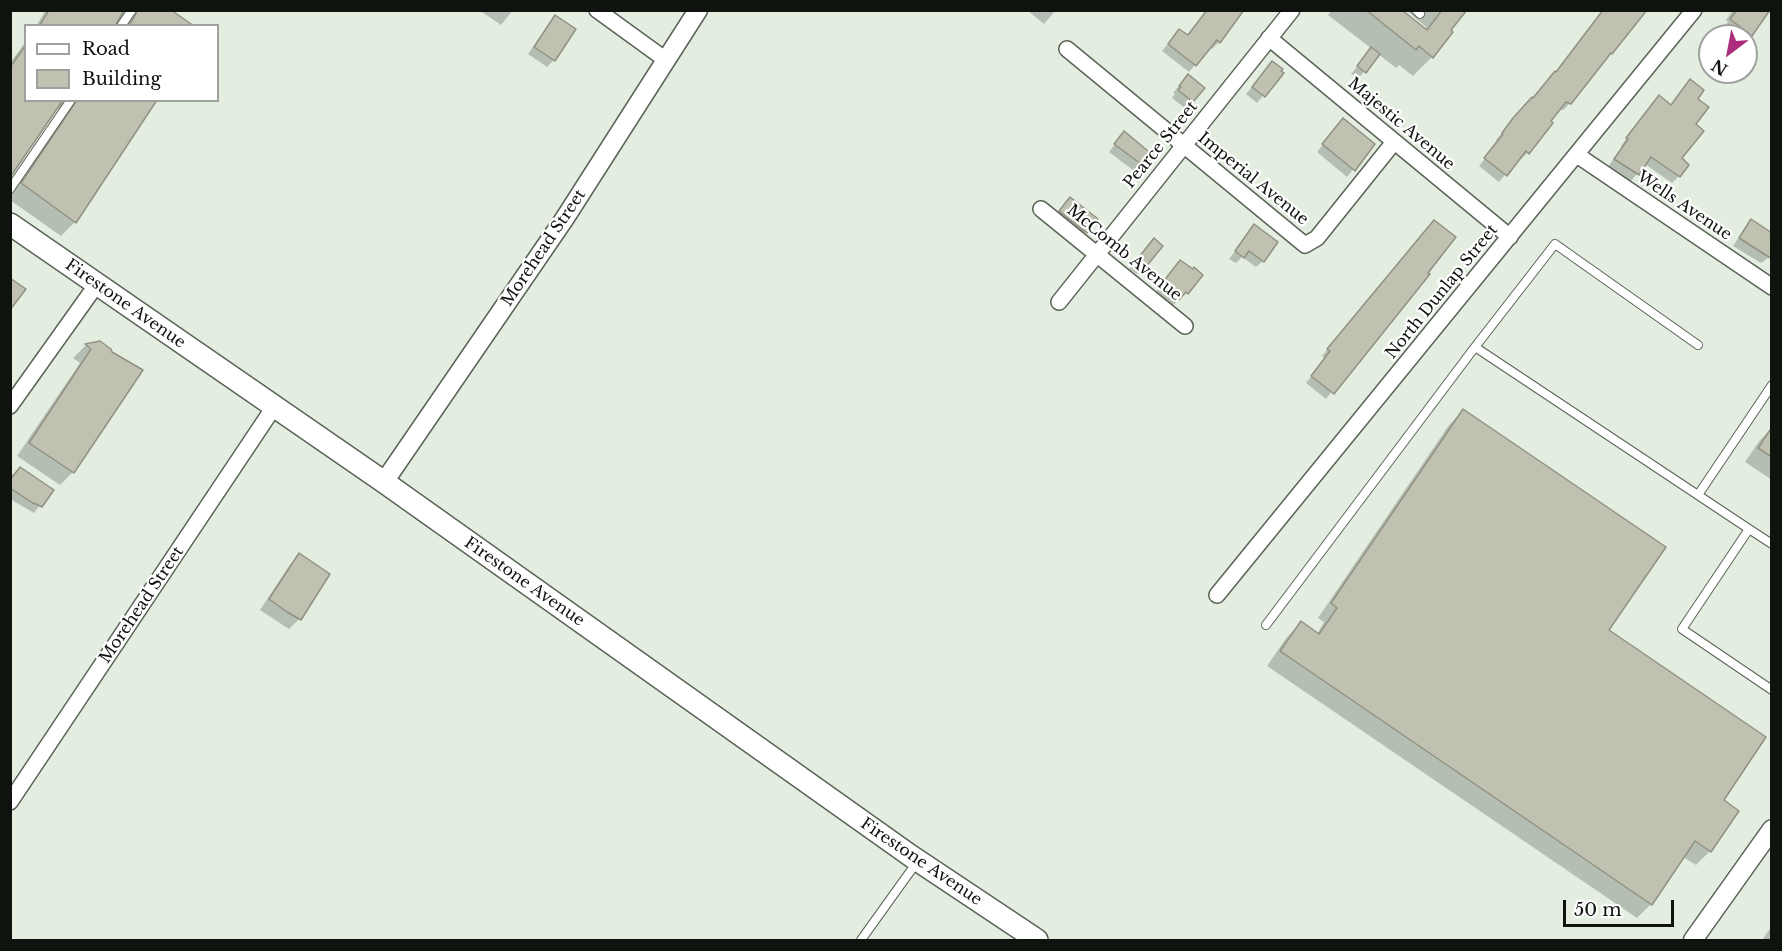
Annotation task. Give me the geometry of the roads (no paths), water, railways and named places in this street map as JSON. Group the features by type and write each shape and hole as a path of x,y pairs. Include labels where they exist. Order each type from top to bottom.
{"main road":[{"name":"Firestone Avenue","path":"10,224 384,482 918,861 1037,940"}],"street":[{"path":"597,10 666,60"},
{"name":"Morehead Street","path":"384,482 566,218 698,10"},
{"name":"Pearce Street","path":"1059,302 1292,10"},
{"name":"North Dunlap Street","path":"1217,595 1694,10"},
{"name":"Majestic Avenue","path":"1269,38 1510,237"},
{"name":"Imperial Avenue","path":"1067,49 1305,245 1317,238 1394,142"},
{"name":"Wells Avenue","path":"1577,155 1772,287"},
{"name":"McComb Avenue","path":"1041,209 1185,326"},
{"path":"10,406 97,284"},
{"name":"Morehead Street","path":"10,802 274,407"},
{"path":"1693,940 1772,829"}],"lane":[{"path":"123,24 132,10"},
{"path":"10,189 69,102"},
{"path":"1266,625 1555,244 1698,345"},
{"path":"1475,347 1772,544"},
{"path":"1698,495 1772,385"},
{"path":"1749,529 1682,629 1772,690"},
{"path":"861,940 918,861"}]}
